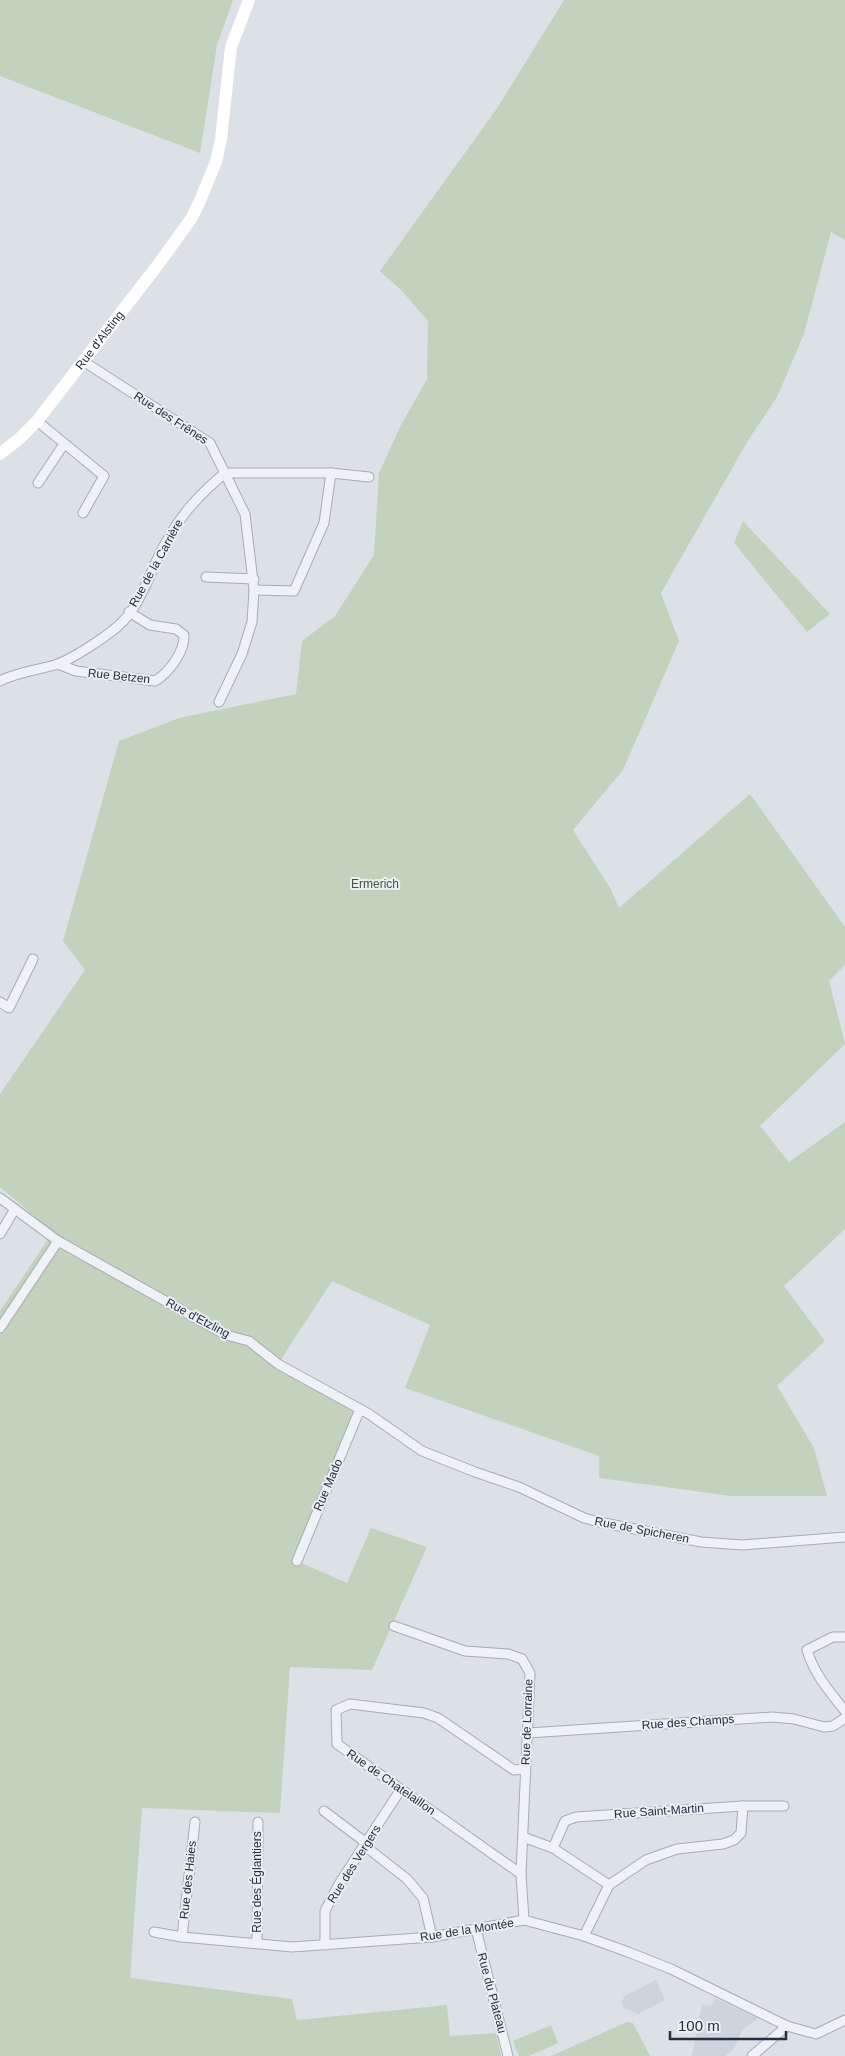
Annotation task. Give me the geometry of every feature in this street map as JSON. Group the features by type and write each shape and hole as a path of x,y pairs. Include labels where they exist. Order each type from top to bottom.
{"main road":[{"name":"Rue d'Alsting","path":"0,454 37,421 191,219 216,162 221,139 231,47 249,0"}],"street":[{"name":"Rue des Frênes","path":"83,361 210,443 245,514 254,579 252,622 242,654 219,702"},
{"path":"37,421 104,476 82,513"},
{"path":"38,483 64,444"},
{"path":"225,472 331,473 369,477"},
{"name":"Rue de la Carrière","path":"0,681 8,677 58,664 118,626 137,602 166,542 184,513 197,496 225,472"},
{"path":"254,590 294,591 324,523 331,473"},
{"path":"206,577 254,579"},
{"name":"Rue Betzen","path":"58,664 76,671 155,681 162,677 171,669 184,641 184,635 176,629 150,625 129,612"},
{"path":"0,1002 9,1008 33,959"},
{"name":"Rue d'Etzling","path":"0,1198 58,1241 226,1335 249,1341 278,1364 360,1409 422,1451"},
{"path":"0,1234 15,1209"},
{"path":"0,1328 58,1241"},
{"name":"Rue Mado","path":"297,1561 360,1409"},
{"name":"Rue de Spicheren","path":"422,1451 519,1487 584,1518 599,1522 701,1542 742,1545 845,1537"},
{"name":"Rue de Lorraine","path":"394,1626 465,1651 508,1654 522,1658 530,1672 520,1874 524,1920"},
{"path":"845,1636 832,1637 807,1650 811,1664 822,1682 845,1711"},
{"name":"Rue de Chatelaillon","path":"520,1874 337,1744 336,1710 350,1704 424,1713 438,1718 514,1770 526,1769"},
{"name":"Rue des Champs","path":"528,1733 773,1717 794,1719 824,1727 833,1726 845,1718"},
{"name":"Rue des Vergers","path":"325,1945 325,1911 401,1789"},
{"path":"584,1936 609,1885 646,1860 677,1849 723,1844 734,1840 741,1833 743,1806"},
{"name":"Rue Saint-Martin","path":"553,1848 566,1821 576,1817 743,1806 784,1806"},
{"path":"324,1811 407,1879 423,1898 432,1937"},
{"name":"Rue des Haies","path":"182,1937 195,1822"},
{"name":"Rue des Églantiers","path":"258,1822 258,1943"},
{"path":"523,1836 553,1848 609,1885"},
{"name":"Rue de la Montée","path":"154,1932 182,1937 292,1947 432,1937 524,1920 584,1936 671,1969 787,2026 816,2034 845,2020"},
{"name":"Rue du Plateau","path":"476,1929 508,2056"},
{"path":"752,2056 787,2026"}],"shaded area":[{"path":"656,1980 665,2000 639,2014 624,2008 621,2001 624,1999 623,1997"},
{"path":"715,1998 758,2018 742,2030 734,2049 725,2056 692,2056 702,2004 711,2006"}],"green space":[{"path":"0,0 233,0 217,45 200,153 0,76"},
{"name":"Ermerich","path":"564,0 845,0 845,240 831,232 804,334 777,397 749,439 661,593 679,641 623,770 573,830 610,888 619,908 750,794 845,927 845,965 829,981 845,1044 760,1126 789,1162 845,1122 845,1229 784,1286 825,1341 777,1386 814,1448 827,1496 731,1496 599,1478 599,1456 405,1388 430,1325 332,1281 278,1364 360,1409 297,1561 347,1583 371,1528 427,1547 372,1670 290,1667 280,1813 142,1808 130,1978 292,1999 297,2020 447,2005 450,2036 496,2033 501,2056 0,2056 0,1311 53,1232 0,1187 0,1094 85,970 63,941 119,741 179,718 296,694 302,641 335,616 374,555 379,473 400,427 427,379 428,321 402,291 380,271 498,107"},
{"path":"743,521 830,614 807,632 734,543"},
{"path":"627,2022 633,2023 650,2056 551,2056"},
{"path":"551,2025 558,2043 529,2056 519,2056 513,2041"}]}
